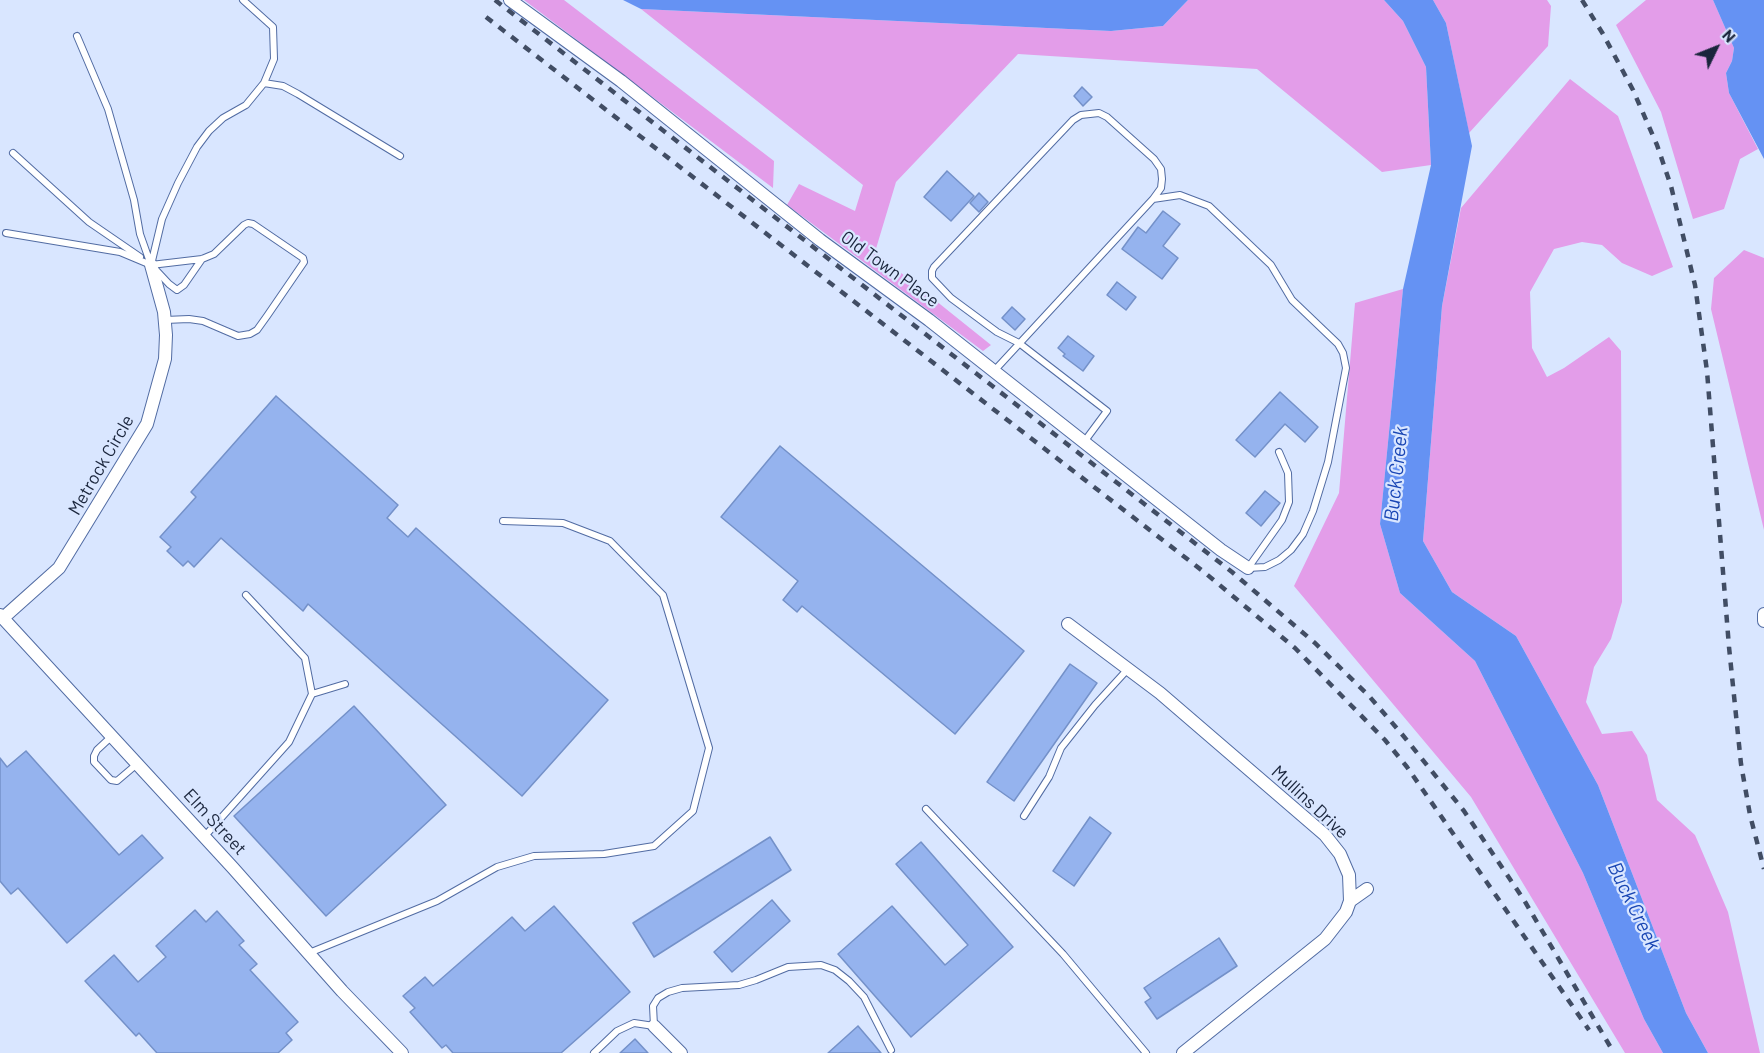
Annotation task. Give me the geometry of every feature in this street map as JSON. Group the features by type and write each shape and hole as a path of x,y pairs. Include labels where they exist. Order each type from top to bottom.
{"street":[{"name":"Old Town Place","path":"510,0 621,81 820,240 929,320 1248,568"},
{"name":"Metrock Circle","path":"1,616 59,568 147,424 165,359 165,320 151,265"},
{"path":"1764,614 1764,621"},
{"name":"Elm Street","path":"1,616 402,1053"},
{"name":"Mullins Drive","path":"1068,624 1160,693 1325,835 1344,861 1349,875 1350,901"},
{"path":"1183,1053 1325,939 1346,912 1350,901 1367,889"},
{"path":"654,1026 681,1053"}],"lane":[{"path":"151,265 162,219 197,147 223,118 246,105 264,83 274,59 273,27 243,0"},
{"path":"77,36 108,109 134,200 140,234 151,265"},
{"path":"264,83 283,86 298,94 400,156"},
{"path":"994,371 1019,343 1153,199 1161,188 1161,169 1154,159 1107,117 1099,113 1081,115 1073,120 934,267 932,278 938,286 997,332 1019,343 1107,411 1084,442"},
{"path":"13,153 89,222 151,265 177,290 184,285 202,259"},
{"path":"1153,199 1180,195 1209,206 1271,265 1292,300 1338,344 1343,353 1346,368 1344,385 1328,462 1313,511 1303,534 1291,550 1279,560 1264,567 1248,568"},
{"path":"6,233 120,252 151,265 202,259 214,254 248,223 300,254 303,262 257,330 250,334 238,336 203,321 165,320"},
{"path":"1248,568 1282,520 1289,502 1288,473 1279,452"},
{"path":"309,953 437,901 497,867 534,856 604,854 654,846 693,811 709,748 663,595 610,541 563,523 503,521"},
{"path":"204,837 289,742 312,694 305,658 246,594"},
{"path":"1024,816 1048,777 1061,748 1127,669"},
{"path":"312,694 345,684"},
{"path":"111,737 94,756 94,762 111,780 117,781 137,764"},
{"path":"926,809 1063,954 1146,1053"},
{"path":"594,1053 617,1031 634,1023 654,1026 653,1006 658,998 668,992 682,987 739,985 788,967 821,964 835,970 864,997 891,1050"}],"shaded area":[{"path":"524,0 564,0 774,161 773,188"},
{"path":"1188,0 1384,0 1403,21 1426,67 1431,165 1382,172 1257,69 1018,54 896,182 875,252 991,345 983,351 787,205 799,184 855,211 863,185 641,9 1111,31 1163,26"},
{"path":"1433,0 1547,0 1551,6 1548,46 1469,133 1446,23"},
{"path":"1646,0 1713,0 1734,48 1732,61 1726,73 1729,93 1758,149 1740,159 1724,209 1693,219 1661,112 1616,25"},
{"path":"1570,79 1618,116 1673,267 1652,276 1622,263 1602,245 1582,242 1554,249 1530,292 1532,348 1547,377 1609,337 1621,351 1622,602 1611,639 1594,667 1586,702 1602,734 1632,731 1647,755 1657,800 1695,835 1728,912 1760,1053 1708,1053 1686,1013 1598,785 1516,636 1452,592 1423,541 1442,306 1461,208"},
{"path":"1744,250 1764,258 1764,530 1711,309 1714,278"},
{"path":"1403,289 1380,524 1400,593 1475,661 1583,873 1644,1019 1663,1053 1625,1053 1471,797 1294,586 1339,493 1355,303"}],"water":[{"path":"623,0 1188,0 1163,26 1111,31 641,9"},
{"name":"Buck Creek","path":"1384,0 1433,0 1446,23 1472,146 1442,306 1423,541 1452,592 1516,636 1598,785 1686,1013 1708,1053 1663,1053 1644,1019 1583,873 1475,661 1400,593 1380,524 1403,289 1431,165 1426,67 1403,21"},
{"path":"1713,0 1764,0 1764,159 1729,93 1726,73 1732,61 1734,48"}],"building":[{"path":"1082,87 1092,97 1083,106 1074,96"},
{"path":"947,171 974,196 951,221 924,197"},
{"path":"979,193 988,202 979,212 970,203"},
{"path":"1163,211 1180,224 1163,246 1178,258 1162,279 1122,249 1138,227 1146,233"},
{"path":"1117,282 1136,297 1126,310 1107,295"},
{"path":"1012,307 1025,319 1015,330 1002,318"},
{"path":"1068,336 1094,356 1083,371 1063,356 1065,354 1058,348"},
{"path":"1280,392 1318,427 1305,442 1285,424 1255,457 1236,440"},
{"path":"276,396 398,505 387,518 408,537 416,528 608,700 522,796 308,604 303,611 221,538 194,567 188,561 183,566 167,551 171,547 160,537 196,497 191,492"},
{"path":"780,446 1024,651 955,734 802,606 797,612 783,600 798,581 721,517"},
{"path":"1265,491 1280,503 1261,526 1246,513"},
{"path":"1070,664 1097,683 1014,801 987,782"},
{"path":"354,706 446,805 326,916 234,816"},
{"path":"26,751 119,855 142,835 163,858 67,943 18,888 11,894 0,881 0,758 7,767"},
{"path":"1090,817 1111,833 1074,886 1053,871"},
{"path":"770,837 791,870 654,957 633,923"},
{"path":"921,842 1013,947 911,1037 838,954 892,906 945,965 968,945 896,864"},
{"path":"772,900 790,921 732,972 714,952"},
{"path":"554,906 630,992 561,1053 453,1053 446,1045 442,1048 410,1012 415,1008 403,996 425,977 433,986 512,917 525,931"},
{"path":"195,910 206,922 217,911 244,941 239,945 257,964 250,970 298,1022 286,1033 292,1040 278,1053 157,1053 139,1033 136,1036 85,981 114,955 138,982 166,957 156,946"},
{"path":"1219,938 1237,966 1157,1019 1145,1002 1151,998 1144,988"},
{"path":"858,1026 881,1053 828,1053"},
{"path":"635,1039 648,1053 620,1053"}],"railway":[{"path":"495,0 1232,572 1315,643 1369,696 1464,811 1524,900 1614,1053"},
{"path":"1582,0 1633,90 1657,145 1671,186 1695,285 1707,371 1729,647 1741,764 1750,815 1764,869"},
{"path":"486,17 1204,572 1295,648 1385,740 1407,767 1589,1030"}]}
